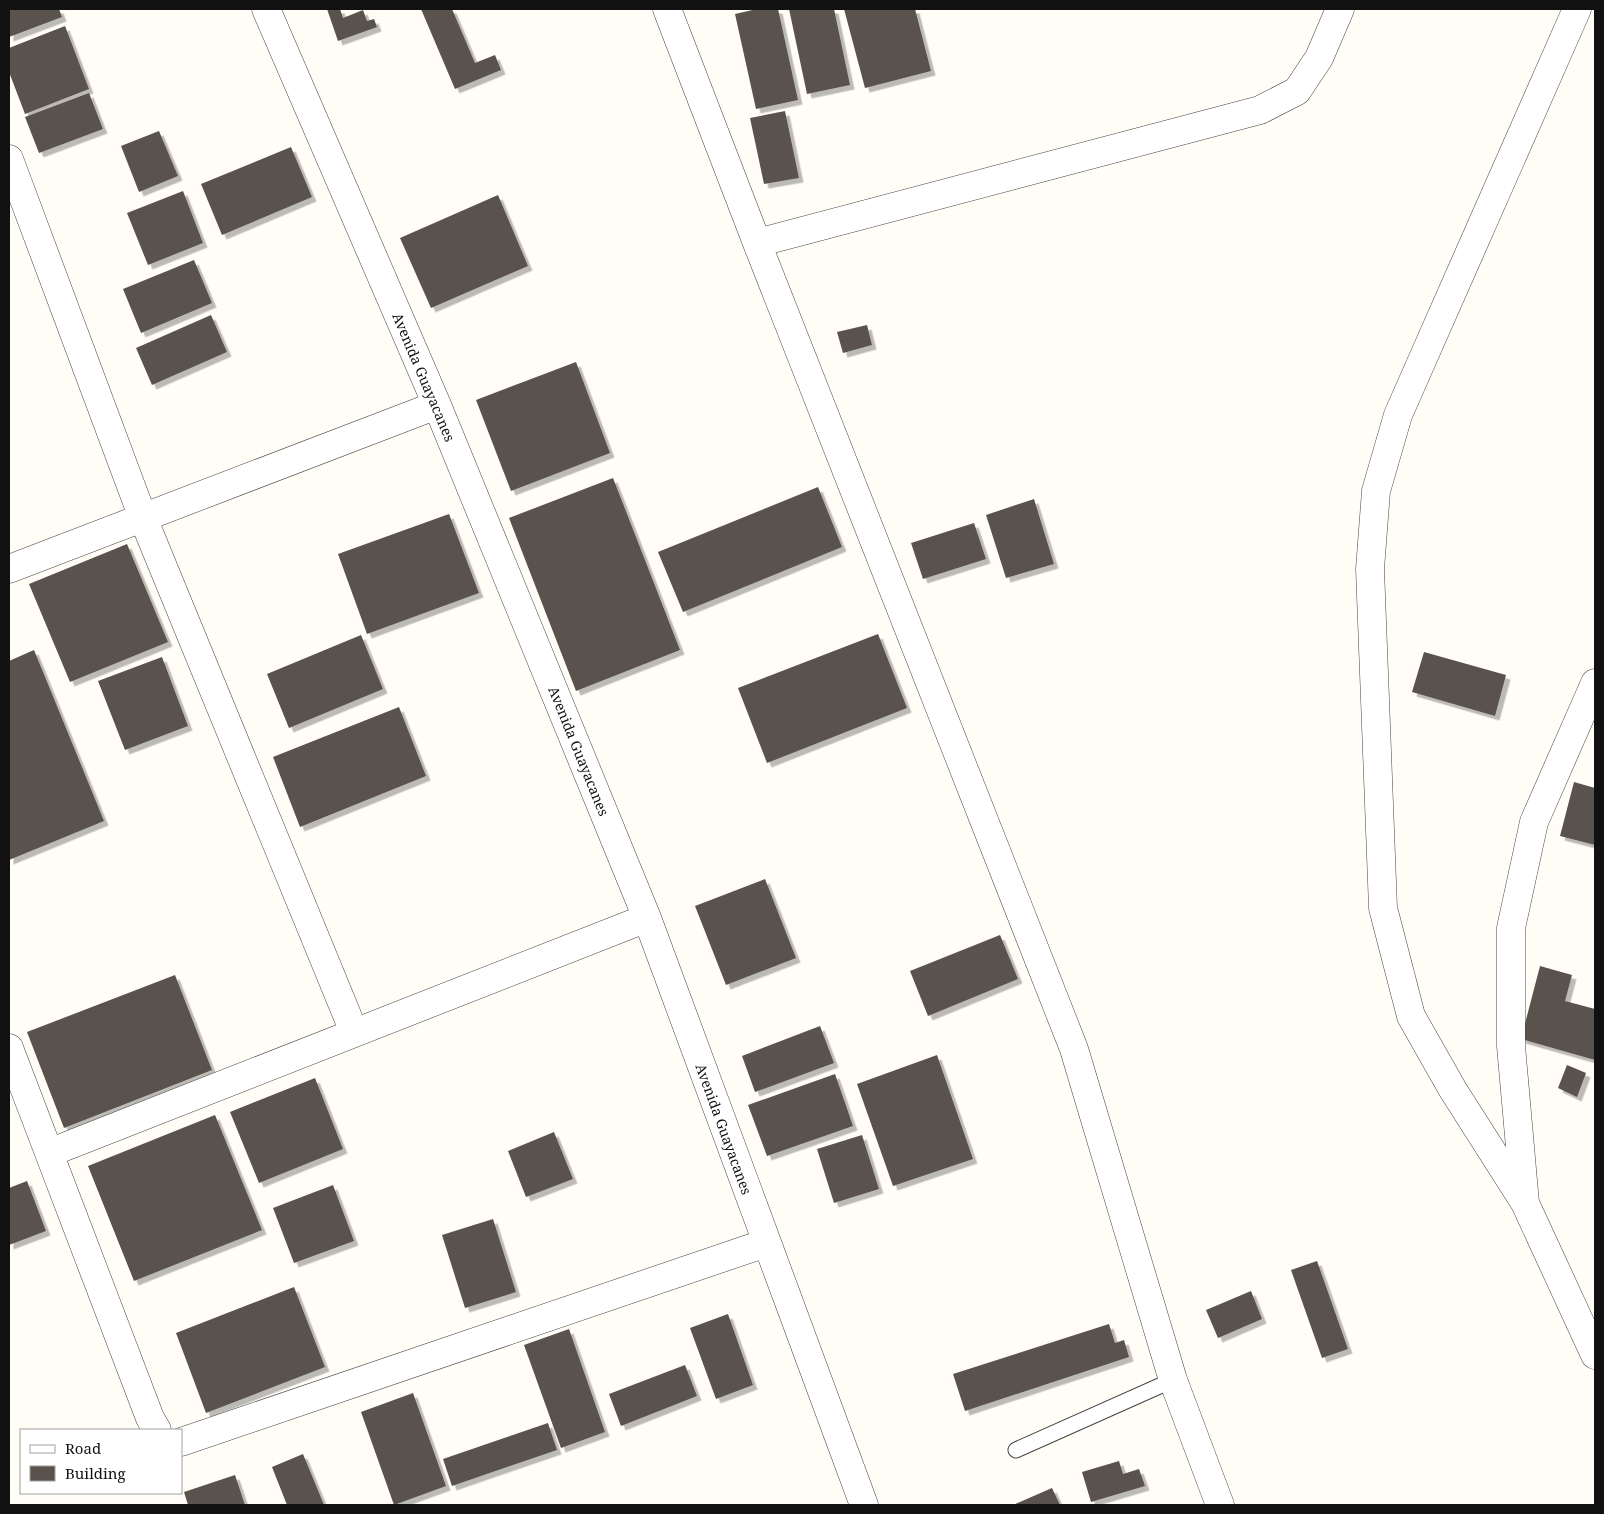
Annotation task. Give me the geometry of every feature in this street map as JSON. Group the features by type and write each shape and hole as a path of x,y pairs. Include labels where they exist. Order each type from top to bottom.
{"street":[{"name":"Avenida Guayacanes","path":"266,9 437,405 647,918 864,1505"},
{"path":"667,9 1074,1049 1173,1380 1220,1505"},
{"path":"757,243 1260,110 1297,90 1319,58 1340,9"},
{"path":"1576,9 1398,415 1376,491 1370,569 1383,908 1411,1016 1452,1090 1525,1203 1595,1355"},
{"path":"9,159 143,518 354,1032"},
{"path":"9,569 437,405"},
{"path":"1525,1203 1511,1046 1511,928 1534,822 1595,683"},
{"path":"49,1153 647,918"},
{"path":"9,1048 150,1418 156,1429"},
{"path":"182,1442 766,1242"}],"lane":[{"path":"1016,1450 1173,1380"}],"building":[{"path":"9,9 59,9 62,17 9,37"},
{"path":"327,9 340,9 343,18 363,10 367,21 374,19 377,27 338,41"},
{"path":"421,9 452,9 475,63 495,55 501,70 455,89"},
{"path":"757,9 778,9 798,100 756,109 735,14"},
{"path":"789,9 834,9 850,85 807,94"},
{"path":"844,9 915,9 931,71 865,88"},
{"path":"65,26 89,89 25,114 9,72 9,48"},
{"path":"89,93 103,129 39,153 25,117"},
{"path":"785,111 799,178 764,184 750,118"},
{"path":"159,131 178,176 139,192 121,146"},
{"path":"291,147 312,197 222,235 201,184"},
{"path":"183,191 203,243 148,265 127,213"},
{"path":"498,195 528,266 431,308 400,238"},
{"path":"194,260 212,303 141,333 123,289"},
{"path":"211,315 227,352 152,385 136,348"},
{"path":"867,325 872,345 843,353 837,332"},
{"path":"576,362 610,453 511,491 476,400"},
{"path":"613,478 680,650 576,691 509,518"},
{"path":"818,487 842,547 683,612 658,552"},
{"path":"1034,499 1054,564 1006,578 986,515"},
{"path":"449,514 479,593 367,634 338,554"},
{"path":"974,523 986,559 923,579 911,543"},
{"path":"127,544 168,642 70,682 29,584"},
{"path":"878,634 907,708 767,763 738,688"},
{"path":"361,635 383,689 289,728 267,674"},
{"path":"34,650 104,821 9,860 9,661"},
{"path":"1424,652 1506,675 1495,716 1412,692"},
{"path":"162,657 188,726 125,750 98,681"},
{"path":"399,707 426,776 300,827 273,757"},
{"path":"1574,782 1595,788 1595,845 1560,836"},
{"path":"765,879 796,958 726,985 695,906"},
{"path":"1000,935 1018,979 928,1016 910,971"},
{"path":"1540,966 1572,975 1565,1001 1595,1009 1595,1060 1521,1039"},
{"path":"175,975 212,1070 64,1128 27,1032"},
{"path":"820,1026 834,1063 755,1092 742,1056"},
{"path":"937,1055 973,1159 893,1186 857,1084"},
{"path":"1567,1065 1586,1073 1577,1097 1558,1088"},
{"path":"835,1074 853,1126 767,1156 748,1105"},
{"path":"315,1078 343,1149 259,1183 230,1112"},
{"path":"215,1115 262,1230 134,1281 88,1166"},
{"path":"554,1132 573,1179 526,1197 508,1151"},
{"path":"862,1135 879,1189 834,1203 817,1149"},
{"path":"27,1181 46,1231 9,1245 9,1188"},
{"path":"333,1185 354,1241 294,1263 273,1208"},
{"path":"493,1219 516,1292 465,1308 442,1235"},
{"path":"1317,1261 1348,1349 1322,1358 1291,1270"},
{"path":"294,1287 325,1367 206,1413 176,1333"},
{"path":"1251,1291 1262,1319 1218,1338 1206,1310"},
{"path":"728,1314 753,1385 716,1399 690,1328"},
{"path":"1109,1324 1115,1343 1124,1340 1129,1357 965,1411 953,1374"},
{"path":"569,1329 605,1432 561,1448 524,1345"},
{"path":"685,1365 697,1396 621,1426 609,1394"},
{"path":"413,1393 446,1486 394,1505 361,1412"},
{"path":"548,1423 557,1450 452,1486 443,1459"},
{"path":"303,1454 324,1505 287,1505 272,1467"},
{"path":"1119,1461 1123,1474 1139,1469 1145,1486 1091,1502 1082,1472"},
{"path":"235,1475 245,1505 188,1505 184,1492"},
{"path":"1052,1488 1060,1505 1013,1505"}]}
